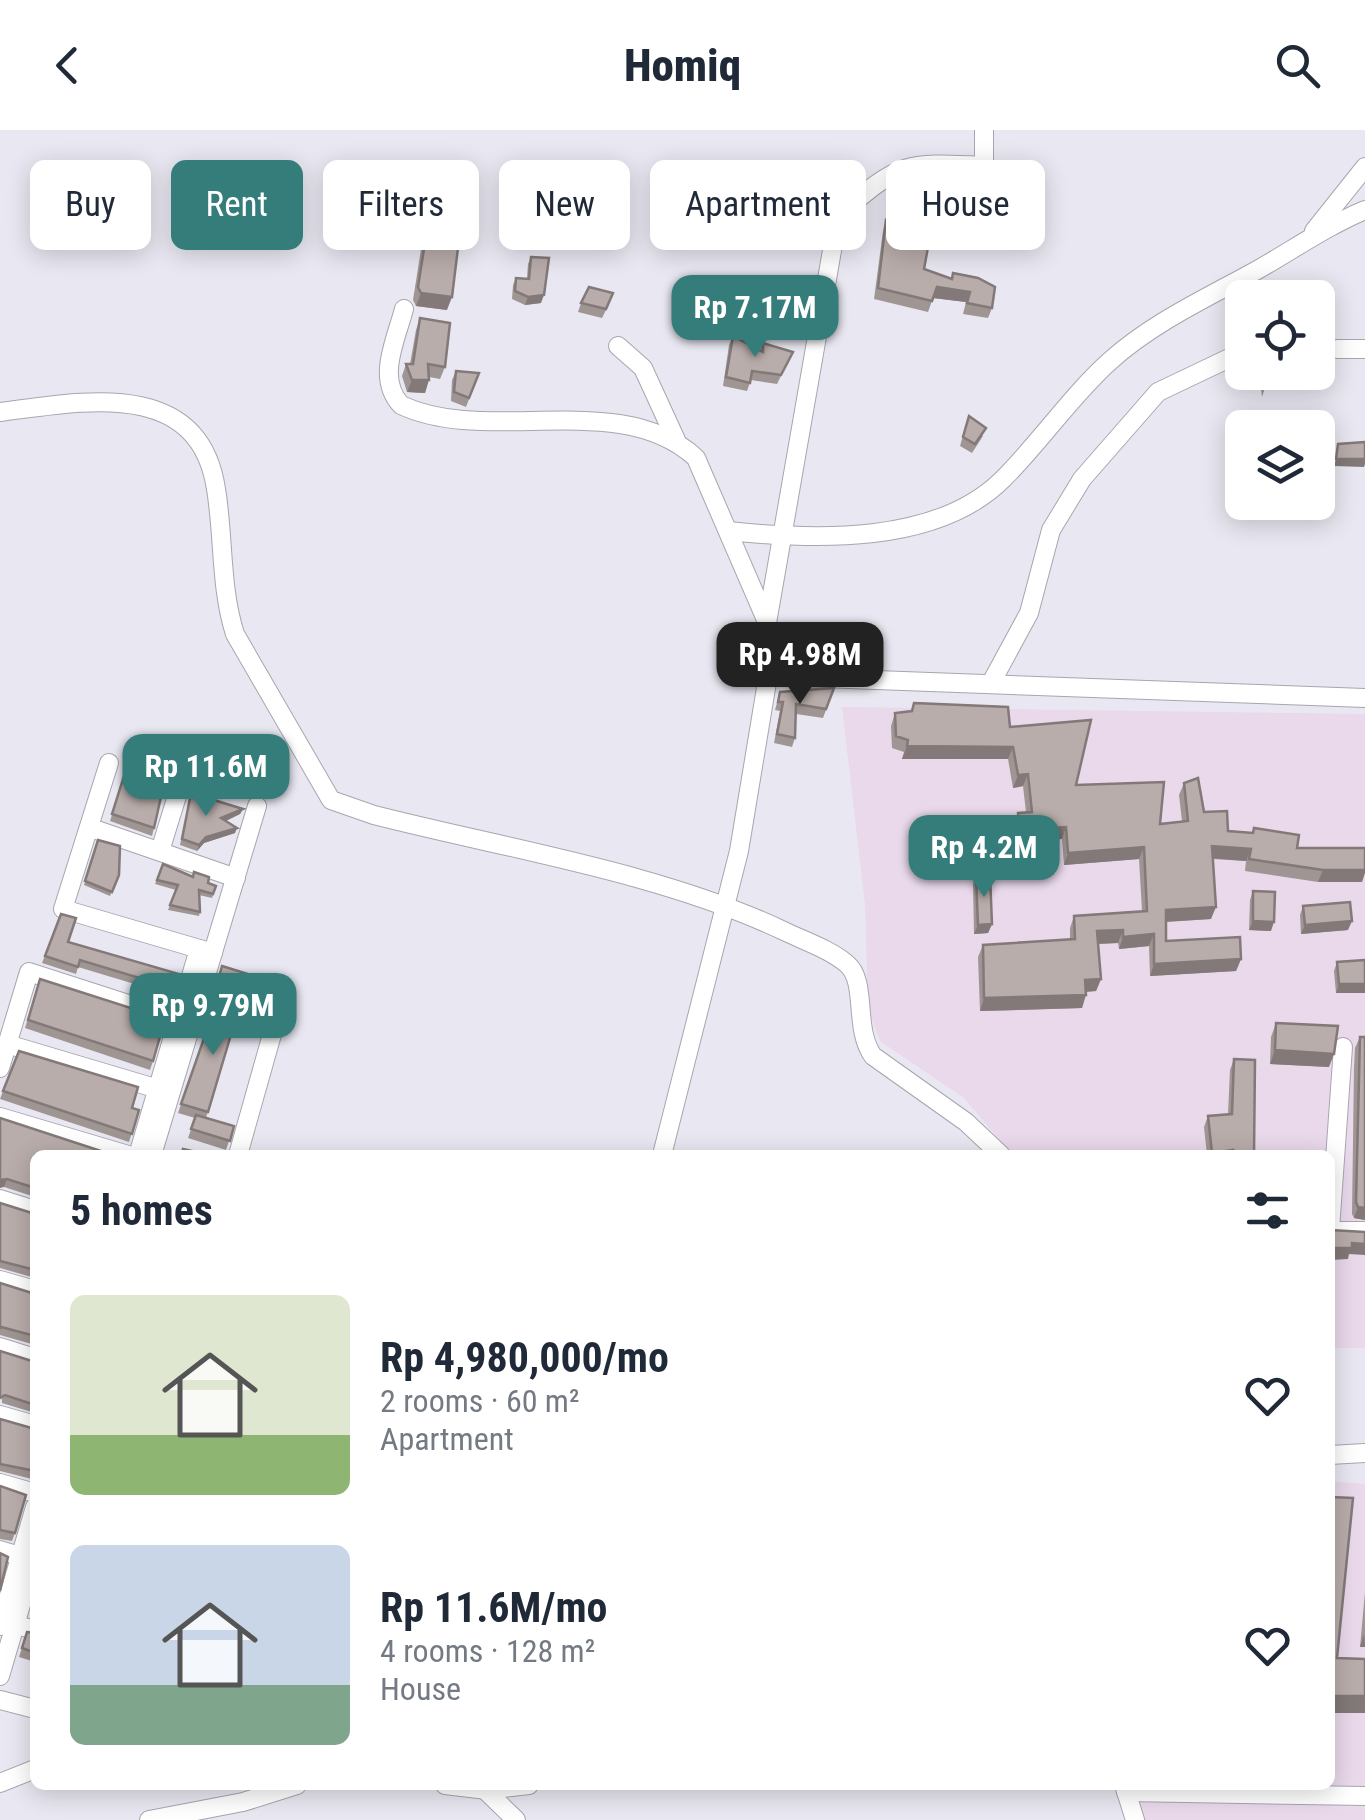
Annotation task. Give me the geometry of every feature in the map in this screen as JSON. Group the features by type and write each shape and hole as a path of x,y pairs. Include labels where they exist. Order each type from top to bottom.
{"street":[{"path":"663,1150 740,850 768,676 767,623 838,216 880,179 916,163 984,166 984,130"},
{"path":"1307,240 1365,167"},
{"path":"728,531 782,534 908,526 950,514 1000,482 1085,386 1125,349 1307,240 1365,210"},
{"path":"404,309 389,360 389,381 393,396 414,411 460,418 642,428 676,440 696,458 767,623"},
{"path":"618,346 643,368 676,440"},
{"path":"1337,348 1365,348"},
{"path":"991,683 1029,613 1051,530 1082,479 1158,392 1225,360"},
{"path":"0,412 76,403 131,403 159,412 191,432 209,462 216,489 227,604 236,634 331,800 374,815 725,903 848,964 856,978 863,1042 874,1056 966,1122 996,1150"},
{"path":"768,676 1365,698"},
{"path":"110,763 63,909 206,951"},
{"path":"160,851 181,784"},
{"path":"153,1150 191,991 236,878 257,806"},
{"path":"90,828 236,878"},
{"path":"0,1068 29,972 184,1022"},
{"path":"191,991 278,1014 239,1150"},
{"path":"7,1044 164,1091"},
{"path":"1335,1160 1343,1047"},
{"path":"140,1150 164,1091"},
{"path":"0,1117 111,1150"},
{"path":"0,1199 30,1208"},
{"path":"1335,1230 1365,1231"},
{"path":"0,1280 30,1289"},
{"path":"0,1347 30,1356"},
{"path":"0,1415 30,1424"},
{"path":"1335,1455 1365,1453"},
{"path":"0,1482 30,1491"},
{"path":"0,1550 30,1559"},
{"path":"0,1676 4,1623 30,1561"},
{"path":"4,1623 30,1629"},
{"path":"0,1700 30,1709"},
{"path":"0,1783 30,1771"},
{"path":"150,1820 244,1802 281,1790"},
{"path":"486,1790 516,1820"},
{"path":"1126,1790 1135,1820"},
{"path":"1185,1790 1365,1796"}],"shaded area":[{"path":"842,707 1365,714 1365,1348 1335,1348 1335,1150 1008,1150 964,1098 880,1041 868,1008 865,905"},
{"path":"1335,1481 1365,1484 1365,1820 1142,1820 1133,1790 1335,1790"}],"building":[{"path":"886,220 886,250 928,250 924,269 952,279 953,273 978,278 995,287 992,308 967,303 970,292 937,287 932,301 878,288"},
{"path":"424,250 458,250 452,297 421,293 418,287"},
{"path":"531,257 549,258 544,295 528,297 515,291 516,278 529,279"},
{"path":"589,287 613,293 606,309 581,303"},
{"path":"420,318 450,323 445,367 428,364 429,380 412,380 406,364 413,364"},
{"path":"733,336 763,352 763,343 793,352 781,375 752,371 750,383 726,377"},
{"path":"456,371 479,373 469,398 454,392"},
{"path":"969,416 986,428 975,444 963,437"},
{"path":"1365,442 1365,459 1336,459 1338,444"},
{"path":"834,688 826,709 796,704 795,738 777,734 783,702 778,702 780,692"},
{"path":"914,703 1008,707 1010,727 1091,720 1076,785 1164,782 1160,824 1188,821 1184,783 1198,778 1204,812 1227,811 1228,831 1253,833 1254,828 1299,835 1297,848 1365,848 1365,870 1323,870 1249,859 1251,849 1212,846 1216,907 1166,910 1166,941 1240,937 1241,959 1154,964 1154,934 1123,937 1123,930 1097,931 1101,979 1085,980 1086,995 984,998 983,945 1075,939 1074,916 1147,911 1144,847 1068,853 1066,827 1019,830 1018,813 1032,812 1028,774 1018,775 1013,747 907,746 908,740 896,736 895,713 912,711"},
{"path":"130,757 147,763 142,774 165,779 154,828 112,814"},
{"path":"191,793 243,809 221,818 237,828 206,837 199,845 182,839"},
{"path":"98,840 120,846 119,875 112,892 85,881"},
{"path":"163,864 193,877 194,872 209,877 208,883 216,886 213,894 199,890 200,912 170,905 178,885 157,880"},
{"path":"990,875 992,924 978,925 976,876"},
{"path":"1253,891 1275,892 1274,922 1253,921"},
{"path":"1350,902 1352,921 1305,925 1303,906"},
{"path":"61,914 76,918 68,942 179,974 172,997 150,990 153,982 80,960 78,967 45,956"},
{"path":"1365,960 1365,984 1339,984 1337,962"},
{"path":"222,966 277,983 270,997 218,981"},
{"path":"40,979 165,1019 153,1061 28,1020"},
{"path":"215,1007 263,1021 261,1029 235,1021 208,1112 181,1104"},
{"path":"1276,1023 1338,1026 1334,1054 1275,1050"},
{"path":"1360,1037 1365,1037 1365,1208 1358,1207 1356,1202"},
{"path":"19,1051 138,1087 132,1108 139,1110 132,1134 3,1091"},
{"path":"1234,1059 1255,1060 1254,1150 1212,1150 1208,1116 1232,1114"},
{"path":"196,1115 234,1126 230,1141 191,1129"},
{"path":"0,1118 98,1150 30,1150 30,1186 0,1180"},
{"path":"0,1203 30,1212 30,1269 0,1261"},
{"path":"1335,1230 1365,1232 1365,1244 1352,1243 1352,1248 1335,1248"},
{"path":"0,1283 30,1292 30,1335 0,1328"},
{"path":"0,1351 30,1360 30,1403 5,1395 0,1398"},
{"path":"0,1419 30,1428 30,1470 0,1464"},
{"path":"0,1486 26,1495 15,1533 0,1530"},
{"path":"1335,1497 1353,1498 1337,1658 1365,1659 1365,1696 1335,1696"},
{"path":"0,1553 8,1557 0,1591"},
{"path":"27,1632 30,1632 30,1651 22,1648"}]}
